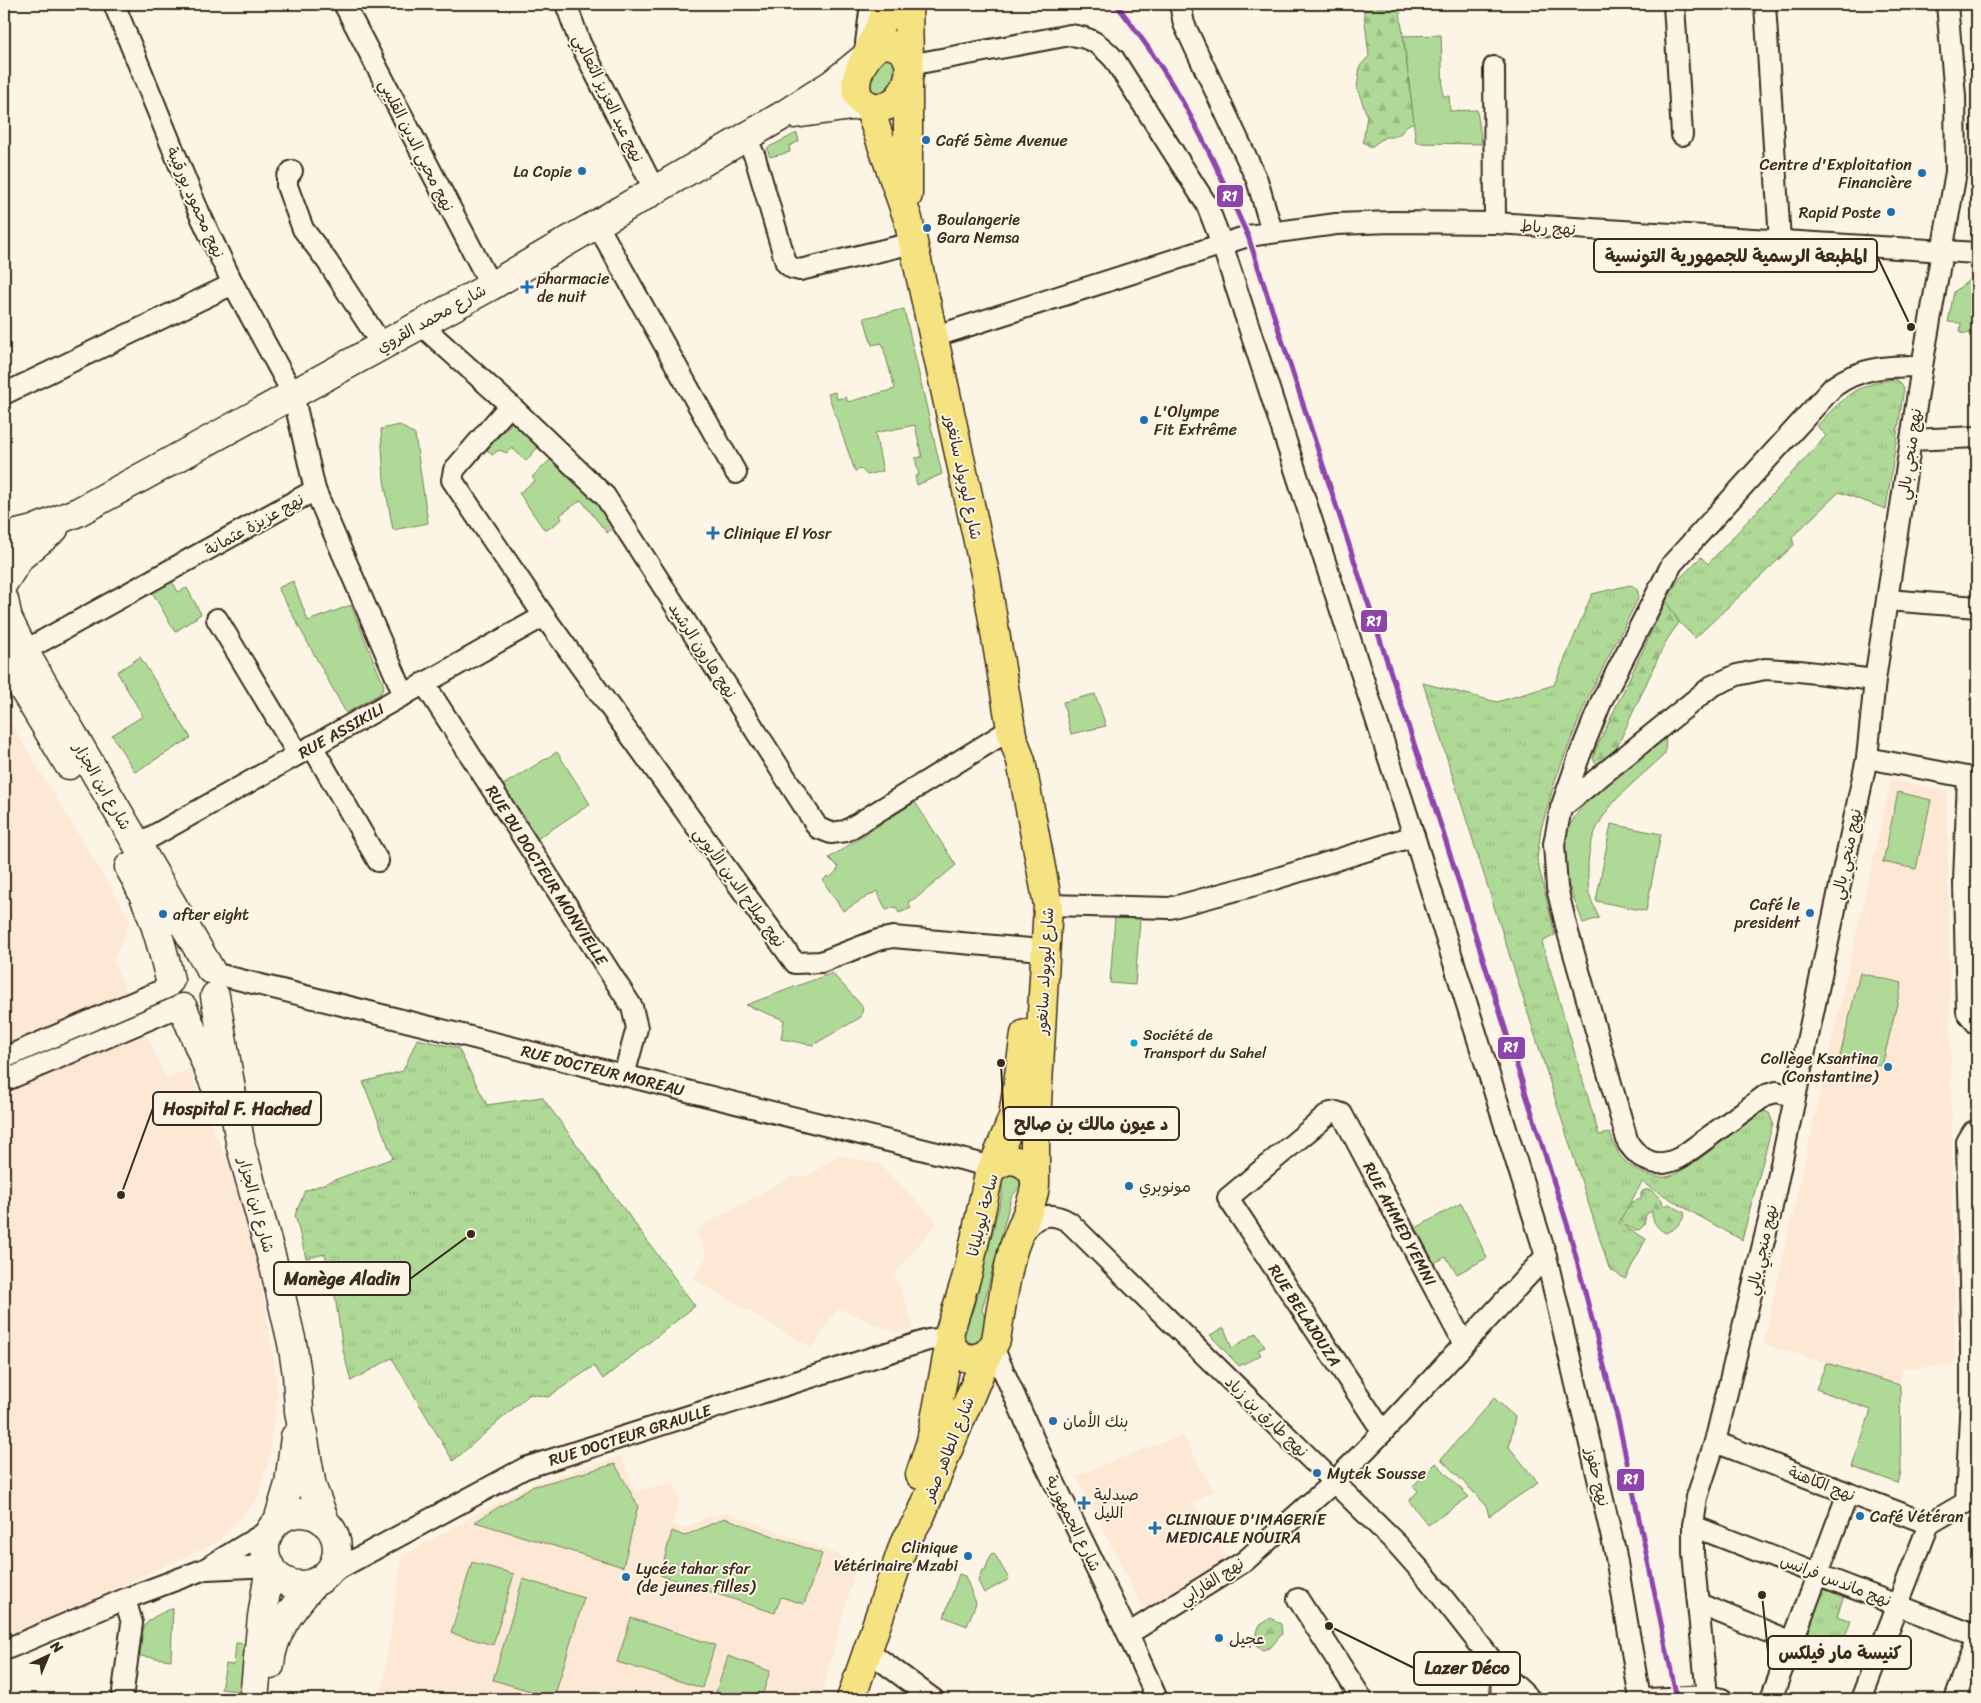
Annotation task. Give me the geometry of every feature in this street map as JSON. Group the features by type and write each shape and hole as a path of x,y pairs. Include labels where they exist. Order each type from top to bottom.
{"main road":[{"name":"شارع ليوبولد سانغور","path":"890,4 857,75 858,92 867,105 910,231 986,578 1011,732 1021,761 1048,905 1035,1139 1035,1181"},
{"name":"شارع ليوبولد سانغور","path":"908,4 910,231"},
{"path":"865,57 873,48 882,44 890,44 898,47 905,53 909,69 899,97 884,107 876,108 867,105"},
{"name":"شارع محمد القروي","path":"4,537 33,530 78,512 491,286 780,117 832,84 865,57"},
{"name":"شارع محمد القروي","path":"780,117 829,108 867,105"},
{"name":"شارع محمد القروي","path":"4,583 20,557 78,512"},
{"name":"شارع محمد القروي","path":"4,566 4,583"},
{"name":"شارع ابن الجزار","path":"4,600 14,654 142,889 158,930 175,995 241,1147"},
{"name":"شارع ابن الجزار","path":"14,654 137,844 212,979 241,1147 275,1270 292,1343 297,1374 299,1410 312,1487 324,1521"},
{"name":"شارع ليوبولد سانغور","path":"993,1167 1013,1117 1025,1033 1030,949 1030,902 1022,832 1007,762 1011,732"},
{"path":"187,963 199,963 212,979 208,1004 199,1010 175,995 176,969 187,963"},
{"name":"ساحة ليوبليانا","path":"950,1342 949,1334 968,1272 989,1174 993,1167 1008,1160 1016,1160 1029,1167 1035,1181"},
{"path":"950,1342 954,1349 967,1358 982,1357 991,1350 996,1340 1005,1280 1014,1247 1035,1188 1035,1181"},
{"name":"شارع الطاهر صفر","path":"850,1699 904,1544 909,1510 931,1441 950,1342"},
{"name":"شارع الطاهر صفر","path":"904,1544 921,1515 991,1350"},
{"name":"شارع ابن الجزار","path":"275,1525 288,1484 299,1410"},
{"path":"269,1699 271,1658 276,1637 292,1608 321,1579 336,1558 338,1548 336,1538 324,1521 314,1515 301,1513 289,1515 275,1525 266,1547 266,1557 270,1566 284,1581 294,1584 321,1579"},
{"path":"254,1699 262,1611 270,1566"}],"street":[{"name":"نهج محمود بورقيبة","path":"114,4 194,200 233,284 293,394 315,490"},
{"name":"نهج محيي الدين القليبي","path":"344,4 491,286"},
{"name":"نهج عبد العزيز الثعالبي","path":"566,4 577,36 595,74 655,191"},
{"path":"865,57 871,4"},
{"path":"1180,4 1184,24 1257,180 1272,232"},
{"path":"1674,4 1682,135"},
{"path":"1765,4 1780,241"},
{"name":"نهج منجي بالي","path":"1715,1698 1699,1604 1693,1553 1693,1526 1697,1497 1715,1442 1770,1216 1867,758 1875,680 1922,366 1956,172 1955,96 1947,4"},
{"name":"نهج حفوز","path":"909,69 1070,35 1085,36 1100,44 1114,59 1206,205 1222,244 1414,836 1546,1256 1615,1551 1640,1699"},
{"path":"1494,67 1495,223"},
{"path":"746,137 755,157 786,263 792,268 800,270 910,231"},
{"path":"292,171 287,178 286,186 303,229 327,261 382,345"},
{"name":"نهج رباط","path":"933,337 1222,244 1272,232 1362,223 1495,223 1977,253"},
{"path":"597,224 736,473"},
{"path":"4,394 233,284"},
{"name":"نهج هارون الرشيد","path":"420,324 594,485 613,506 666,593 818,828 831,833 846,831 1011,732"},
{"path":"1795,1096 1776,1092 1766,1095 1670,1163 1645,1160 1635,1153 1628,1143 1556,888 1554,844 1561,808 1602,700 1672,564 1833,387 1856,373 1871,369 1887,366 1922,366"},
{"path":"510,406 454,470 452,480 544,616"},
{"path":"1911,440 1977,437"},
{"name":"نهج عزيزة عثمانة","path":"14,654 315,490 404,694"},
{"path":"1887,600 1977,607"},
{"name":"RUE ASSIKILI","path":"137,844 544,616"},
{"name":"نهج صلاح الدين الأيوبي","path":"544,616 795,963 821,962 872,942 893,937 1030,949"},
{"path":"218,619 378,861"},
{"path":"1561,808 1712,686 1737,675 1765,669 1875,680"},
{"name":"RUE DU DOCTEUR MONVIELLE","path":"424,683 632,1007 637,1028 624,1075"},
{"path":"1867,758 1973,778 1964,882 1967,1012 1977,1024"},
{"path":"1048,905 1170,908 1255,885 1414,836"},
{"name":"RUE DOCTEUR MOREAU","path":"212,979 624,1075 993,1167"},
{"path":"4,1058 175,995"},
{"path":"4,1081 175,995"},
{"name":"RUE AHMED YEMNI","path":"1228,1198 1330,1113 1336,1112 1344,1117 1464,1344"},
{"path":"1861,1699 1929,1524 1972,1499 1974,1398 1967,1142 1973,1132 1977,1131"},
{"name":"RUE BELAJOUZA","path":"1228,1198 1383,1432"},
{"name":"نهج طارق بن زياد","path":"1014,1247 1033,1220 1042,1216 1052,1215 1061,1217 1069,1222 1398,1545 1435,1588 1502,1673 1530,1699"},
{"name":"نهج الفارابي","path":"1128,1634 1245,1560 1334,1482 1383,1432 1546,1256"},
{"name":"RUE DOCTEUR GRAULLE","path":"321,1579 525,1468 928,1340 938,1339 950,1342"},
{"name":"شارع الجمهورية","path":"991,1350 1128,1634 1157,1699"},
{"name":"نهج الكاهنة","path":"1715,1442 1929,1524"},
{"path":"1771,1699 1848,1493"},
{"path":"4,1650 125,1599 205,1569 275,1525"},
{"name":"نهج ماندس فرانس","path":"1693,1526 1898,1604 1977,1637"},
{"path":"205,1569 270,1566"},
{"path":"122,1699 132,1624 125,1599"},
{"path":"1298,1599 1362,1699"},
{"path":"1699,1604 1793,1642"},
{"path":"1955,1699 1977,1637"},
{"path":"867,1650 933,1699"},
{"path":"1501,1699 1502,1673"},
{"path":"1648,1699 1715,1698"}],"shaded area":[{"path":"4,712 131,921 113,961 166,1078 189,1069 231,1171 260,1277 273,1352 278,1395 268,1463 257,1500 218,1542 4,1638"},
{"name":"Collège Ksantina (Constantine)","path":"1891,780 1947,790 1955,1366 1903,1368 1900,1385 1763,1344"},
{"path":"838,1155 879,1164 938,1222 895,1274 914,1328 896,1333 838,1308 812,1348 693,1279 707,1256 695,1230 790,1177 808,1176"},
{"name":"CLINIQUE D'IMAGERIE MEDICALE NOUIRA","path":"1183,1435 1214,1491 1193,1503 1229,1561 1151,1611 1143,1608 1076,1477 1102,1465"},
{"name":"Lycée tahar sfar (de jeunes filles)","path":"622,1456 635,1492 674,1482 680,1499 672,1525 684,1529 703,1519 726,1512 858,1562 820,1699 386,1699 382,1689 402,1556 531,1484"}],"green space":[{"path":"1363,4 1399,4 1414,122 1406,126 1401,133 1393,137 1385,137 1371,147 1363,142 1367,115 1357,88 1360,66 1369,56"},
{"path":"1441,35 1443,96 1449,96 1450,111 1477,110 1482,144 1416,143 1403,36"},
{"path":"884,57 895,62 897,66 896,77 888,93 874,94 871,89 870,79"},
{"path":"797,133 799,141 789,146 790,152 770,157 767,148"},
{"path":"1973,277 1977,277 1977,334 1960,333 1961,323 1948,322 1954,292"},
{"path":"904,309 942,474 917,485 915,476 919,475 915,458 922,457 915,425 875,433 883,471 867,475 861,469 855,471 828,394 835,392 837,399 846,397 848,402 895,389 882,343 872,345 864,318"},
{"path":"1895,379 1904,388 1886,509 1839,492 1792,537 1794,545 1695,638 1679,622 1666,601 1679,579 1701,557 1708,564 1826,436 1817,426 1843,400 1860,389 1882,381"},
{"path":"512,422 539,446 526,461 512,448 507,453 499,450 492,455 487,450"},
{"path":"400,425 415,435 428,523 393,530 384,480 381,429"},
{"path":"552,458 601,502 615,526 607,533 581,500 560,515 562,519 547,530 543,528 519,493 535,481 532,477"},
{"path":"171,579 178,592 187,588 201,614 175,632 151,590"},
{"path":"293,581 308,621 351,605 384,686 381,693 346,713 278,588"},
{"path":"1630,585 1638,591 1637,601 1588,697 1556,778 1541,829 1537,859 1555,935 1542,942 1599,1135 1610,1133 1619,1155 1630,1165 1647,1175 1666,1177 1675,1174 1698,1160 1757,1113 1764,1111 1769,1113 1773,1123 1742,1240 1642,1182 1619,1223 1646,1239 1625,1279 1609,1268 1423,683 1497,702 1554,685 1592,594"},
{"path":"1666,601 1679,622 1665,643 1616,749 1607,761 1595,763 1593,758 1596,749"},
{"path":"140,657 191,738 135,772 112,735 143,716 117,672"},
{"path":"1095,694 1106,726 1071,734 1063,702"},
{"path":"1666,734 1665,754 1623,792 1601,819 1589,853 1588,873 1589,893 1599,918 1583,923 1564,867 1563,849 1567,832 1576,815 1588,799 1603,784"},
{"path":"557,752 590,804 537,839 503,785"},
{"path":"1898,792 1931,800 1916,869 1883,862"},
{"path":"915,802 956,865 919,896 908,902 911,908 899,913 896,907 886,910 877,891 843,911 823,881 827,876 830,878 839,868 829,858"},
{"path":"1611,824 1661,834 1646,911 1596,901"},
{"path":"1115,916 1139,917 1140,919 1135,985 1110,983"},
{"path":"832,973 863,1007 861,1017 813,1045 781,1039 784,1020 746,1005"},
{"path":"1860,973 1902,983 1882,1066 1840,1056"},
{"path":"417,1039 458,1048 487,1105 542,1097 695,1306 603,1379 594,1366 548,1397 530,1394 453,1461 392,1358 351,1381 343,1350 335,1296 325,1254 306,1258 295,1215 305,1191 393,1158 363,1082 403,1071"},
{"path":"1017,1173 1020,1184 1011,1198 982,1310 985,1319 985,1330 978,1342 970,1343 965,1336 965,1332 973,1310 1002,1195 1002,1180 1005,1174"},
{"path":"1644,1190 1651,1190 1662,1200 1663,1206 1669,1204 1685,1213 1678,1225 1666,1233 1663,1232 1654,1221 1652,1211 1646,1214 1644,1225 1639,1230 1630,1228 1623,1223 1619,1218 1627,1204 1641,1199 1641,1193"},
{"path":"1461,1203 1487,1258 1457,1274 1446,1257 1434,1263 1416,1228"},
{"path":"1224,1328 1232,1348 1256,1333 1265,1347 1258,1350 1261,1355 1239,1366 1210,1335"},
{"path":"1826,1363 1900,1385 1901,1472 1898,1483 1852,1467 1871,1410 1816,1389"},
{"path":"1494,1398 1515,1417 1509,1447 1538,1483 1489,1516 1486,1505 1441,1459"},
{"path":"1436,1463 1469,1497 1428,1525 1409,1501 1418,1491 1413,1486"},
{"path":"615,1464 638,1506 623,1567 475,1522 531,1487"},
{"path":"725,1518 822,1554 804,1604 781,1597 775,1613 660,1575 672,1531 684,1536"},
{"path":"994,1553 1009,1579 984,1593 978,1581 982,1570 985,1570 991,1554"},
{"path":"472,1562 514,1574 493,1645 451,1633"},
{"path":"959,1574 965,1576 976,1603 967,1626 944,1617"},
{"path":"523,1579 584,1598 554,1698 493,1680"},
{"path":"1828,1584 1846,1590 1837,1616 1851,1621 1839,1652 1801,1638 1821,1589"},
{"path":"173,1608 171,1660 140,1656 143,1630 146,1624 149,1620"},
{"path":"631,1618 715,1645 702,1688 617,1662"},
{"path":"1271,1618 1281,1624 1282,1634 1271,1647 1263,1650 1257,1647 1255,1641 1259,1626"},
{"path":"236,1643 249,1644 244,1692 221,1689 226,1664 234,1665"},
{"path":"728,1656 770,1671 761,1699 714,1698"}],"transit line":[{"name":"R1","path":"1116,4 1163,69 1187,109 1206,145 1248,236 1441,826 1569,1230 1619,1424 1677,1699"}],"place":[{"name":"Café 5ème Avenue","path":"926,140"},
{"name":"La Copie","path":"582,171"},
{"name":"Centre d'Exploitation Financière","path":"1922,173"},
{"name":"Rapid Poste","path":"1891,212"},
{"name":"Boulangerie Gara Nemsa","path":"927,228"},
{"name":"pharmacie de nuit","path":"527,287"},
{"name":"المطبعة الرسمية للجمهورية التونسية","path":"1911,327"},
{"name":"L'Olympe Fit Extrême","path":"1144,420"},
{"name":"Clinique El Yosr","path":"713,533"},
{"name":"Café le president","path":"1810,913"},
{"name":"after eight","path":"163,914"},
{"name":"Société de Transport du Sahel","path":"1134,1043"},
{"name":"د عيون مالك بن صالح","path":"1001,1063"},
{"name":"Collège Ksantina (Constantine)","path":"1888,1067"},
{"name":"مونوبري","path":"1129,1186"},
{"name":"Hospital F. Hached","path":"121,1195"},
{"name":"Manège Aladin","path":"471,1234"},
{"name":"بنك الأمان","path":"1053,1421"},
{"name":"Mytek Sousse","path":"1317,1473"},
{"name":"صيدلية الليل","path":"1084,1503"},
{"name":"Café Vétéran","path":"1860,1516"},
{"name":"CLINIQUE D'IMAGERIE MEDICALE NOUIRA","path":"1155,1528"},
{"name":"Clinique Vétérinaire Mzabi","path":"968,1556"},
{"name":"Lycée tahar sfar (de jeunes filles)","path":"626,1577"},
{"name":"كنيسة مار فيلكس","path":"1762,1595"},
{"name":"Lazer Déco","path":"1329,1626"},
{"name":"عجيل","path":"1219,1638"}]}
